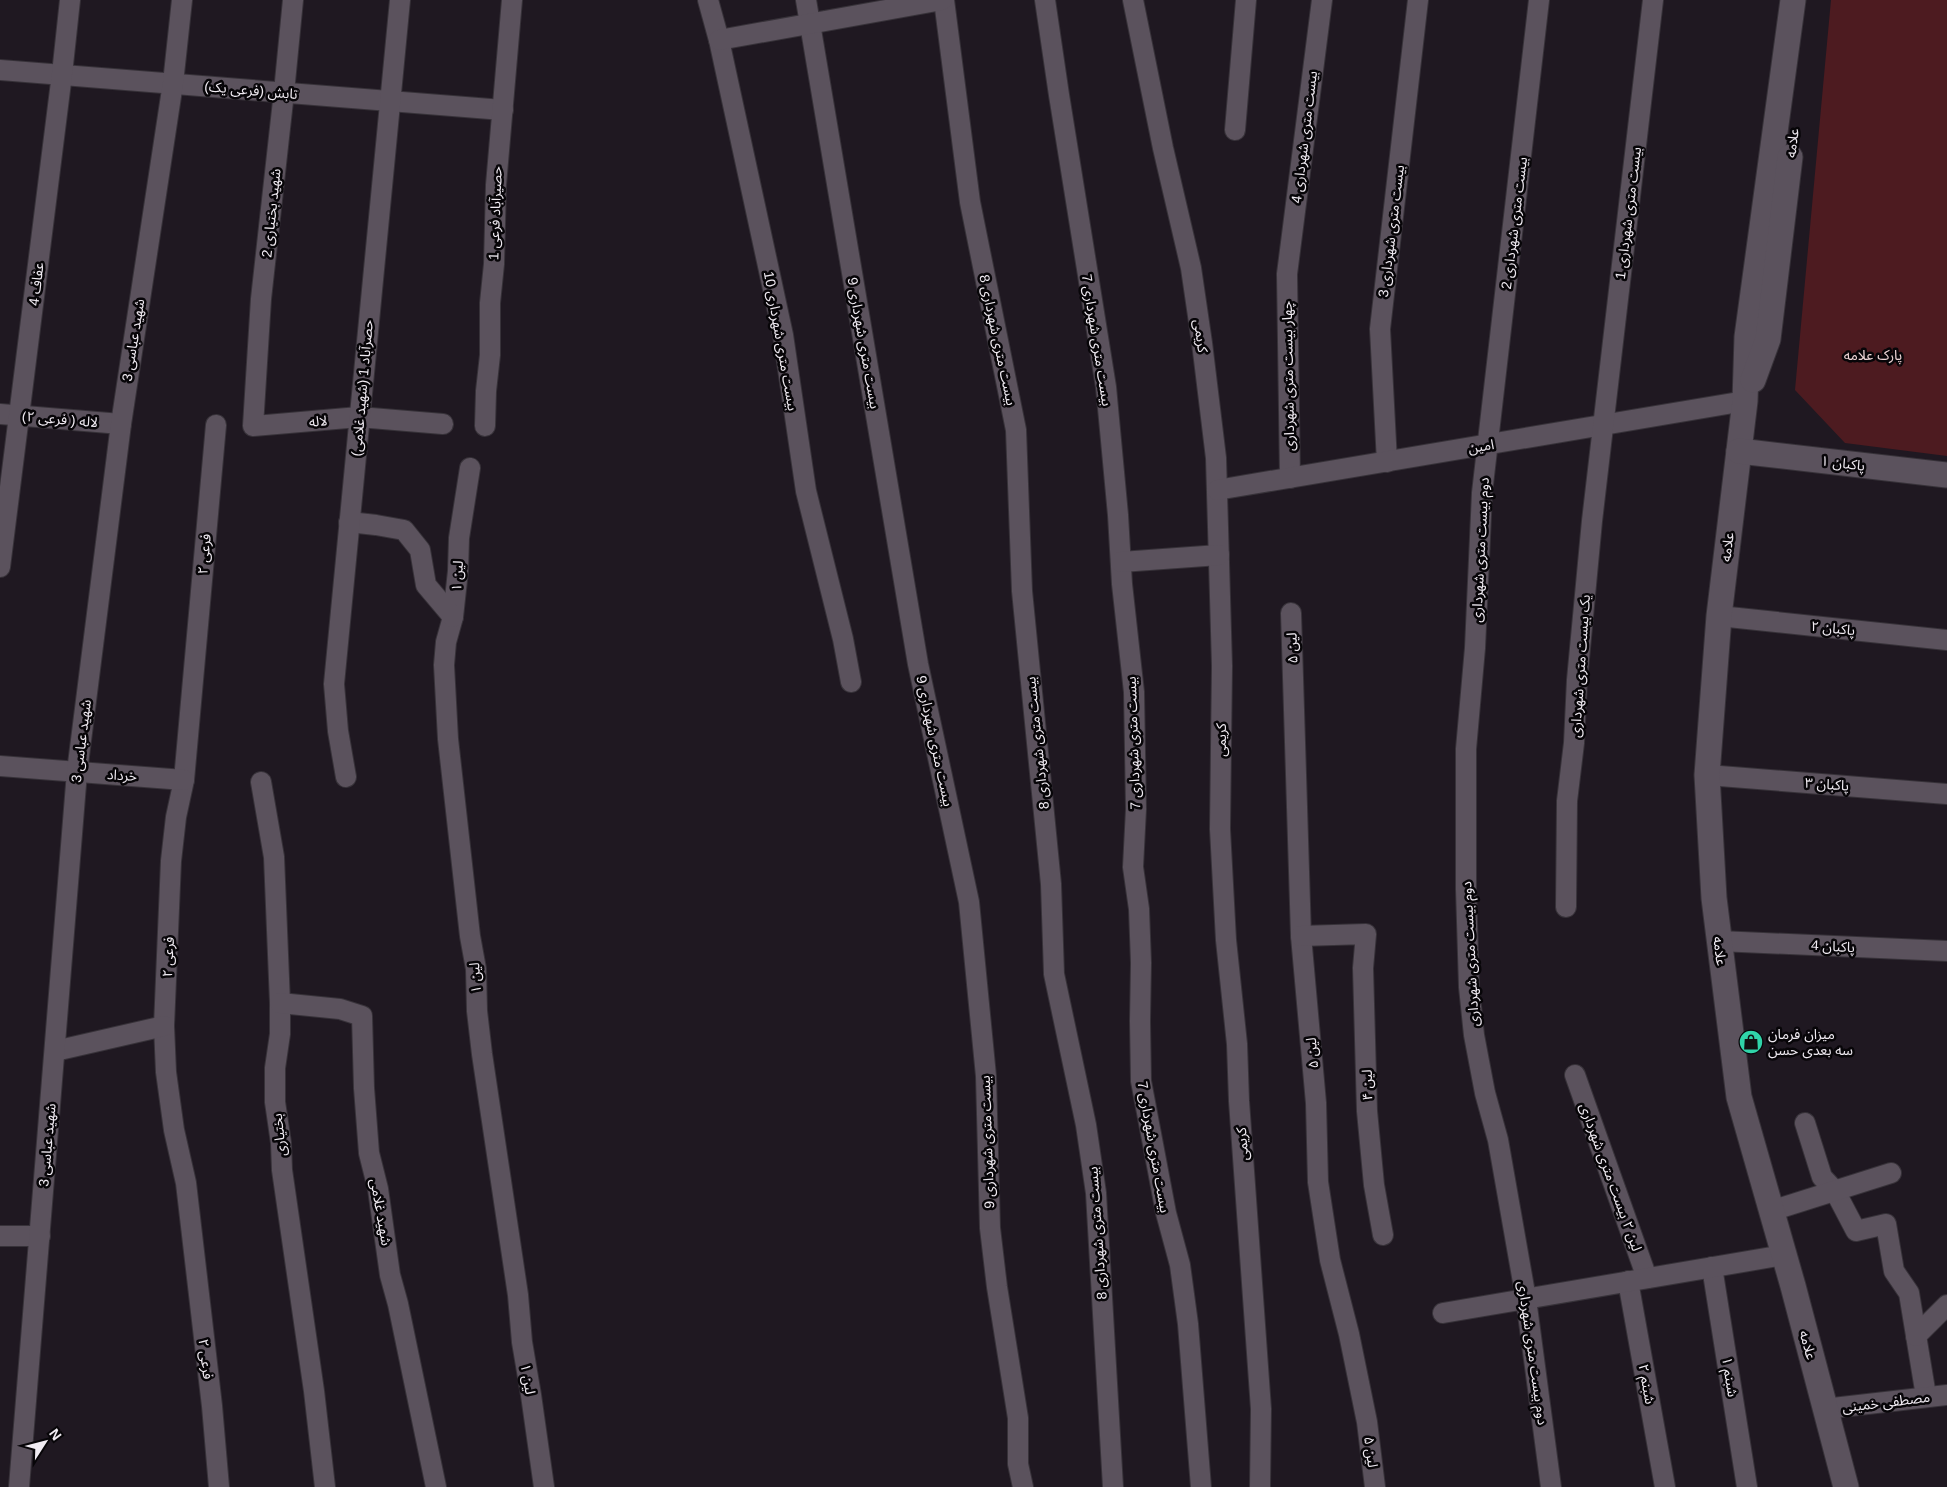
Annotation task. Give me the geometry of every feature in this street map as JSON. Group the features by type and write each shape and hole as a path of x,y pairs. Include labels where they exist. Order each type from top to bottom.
{"street":[{"name":"عفاف 4","path":"0,567 10,415 62,74 70,0"},
{"name":"شهید عباسی 3","path":"19,1487 77,772 121,424 173,83 182,0"},
{"name":"شهید بختیاری 2","path":"253,426 261,299 293,0"},
{"name":"حصرآباد 1 (شهید غلامی)","path":"346,777 338,731 334,684 400,0"},
{"name":"حصیرآباد فرعی 1","path":"485,426 490,355 490,303 494,264 496,184 512,0"},
{"name":"بیست متری شهرداری 10","path":"708,0 783,335 806,491 851,682"},
{"name":"بیست متری شهرداری 9","path":"806,0 918,664 969,902 986,1076 990,1228 997,1287 1018,1418 1018,1464 1023,1487"},
{"path":"718,40 943,0"},
{"name":"بیست متری شهرداری 8","path":"943,0 970,202 1016,430 1022,591 1051,884 1054,974 1086,1125 1096,1193 1113,1487"},
{"name":"بیست متری شهرداری 7","path":"1045,0 1106,387 1118,515 1120,562 1134,692 1136,809 1133,867 1139,909 1141,1081 1166,1213 1180,1265 1188,1324 1201,1487"},
{"name":"کریمی","path":"1133,0 1163,148 1191,268 1216,458 1222,666 1220,829 1226,940 1236,1044 1261,1400 1260,1487"},
{"path":"1234,130 1246,0"},
{"name":"بیست متری شهرداری 4","path":"1286,274 1322,0"},
{"name":"بیست متری شهرداری 3","path":"1387,462 1380,329 1418,0"},
{"name":"بیست متری شهرداری 2","path":"1488,445 1539,0"},
{"name":"بیست متری شهرداری 1","path":"1604,426 1652,0"},
{"name":"علامه","path":"1793,0 1747,337 1744,401 1719,616 1707,775 1714,898 1739,1098 1784,1255 1846,1487"},
{"name":"علامه","path":"1744,401 1768,339 1809,0"},
{"name":"تابش (فرعی یک)","path":"0,70 503,110"},
{"name":"چهار بیست متری شهرداری","path":"1286,274 1290,478"},
{"name":"امین","path":"1217,490 1744,401"},
{"name":"لاله ( فرعی ۲)","path":"10,415 121,424"},
{"name":"لاله","path":"253,426 360,417 443,424"},
{"name":"۲ فرعی","path":"216,425 184,780 176,817 172,861 164,1026 166,1072 174,1130 187,1192 219,1487"},
{"name":"یک بیست متری شهرداری","path":"1566,908 1566,801 1574,744 1577,680 1592,521 1604,426"},
{"name":"دوم بیست متری شهرداری","path":"1488,445 1482,493 1475,648 1466,749 1466,889 1469,987 1474,1035 1485,1093 1498,1140 1526,1299 1550,1487"},
{"name":"پاکبان ۱","path":"1739,451 1947,475"},
{"name":"لین ۱","path":"470,468 459,538 458,571 453,617 446,642 444,665 451,777 470,936 476,969 477,1011 482,1054 518,1294 522,1342 532,1395 544,1487"},
{"path":"349,522 376,524 404,530 420,550 426,585 453,617"},
{"path":"1120,562 1219,555"},
{"name":"لین ۵","path":"1291,613 1301,936 1316,1103 1318,1182 1330,1260 1349,1334 1367,1422 1375,1487"},
{"name":"پاکبان ۲","path":"1719,616 1947,640"},
{"name":"خرداد","path":"0,766 184,780"},
{"name":"پاکبان ۳","path":"1707,775 1947,794"},
{"name":"بختیاری","path":"261,782 274,857 280,1003 280,1034 275,1068 275,1102 281,1143 282,1170 314,1391 325,1487"},
{"name":"لین ۴","path":"1301,936 1366,934 1363,968 1367,1111 1374,1185 1383,1235"},
{"name":"پاکبان 4","path":"1719,941 1947,951"},
{"name":"شهید غلامی","path":"280,1003 340,1009 362,1016 364,1088 369,1153 378,1190 390,1274 436,1487"},
{"path":"55,1051 164,1026"},
{"name":"لین ۲ بیست متری شهرداری","path":"1575,1075 1638,1280"},
{"path":"1805,1123 1822,1177 1835,1191 1856,1232 1886,1224 1894,1271 1909,1293 1926,1396"},
{"path":"1771,1211 1891,1173"},
{"path":"0,1236 40,1236"},
{"path":"1443,1313 1784,1255"},
{"name":"شبنم ۱","path":"1712,1267 1747,1487"},
{"name":"شبنم ۲","path":"1638,1280 1665,1487"},
{"path":"1916,1336 1947,1305"},
{"name":"مصطفی خمینی","path":"1824,1409 1947,1395"}],"green space":[{"name":"پارک علامه","path":"1831,0 1947,0 1947,456 1845,443 1795,390"}],"place":[{"name":"میزان فرمان سه بعدی حسن","path":"1751,1042"}]}
